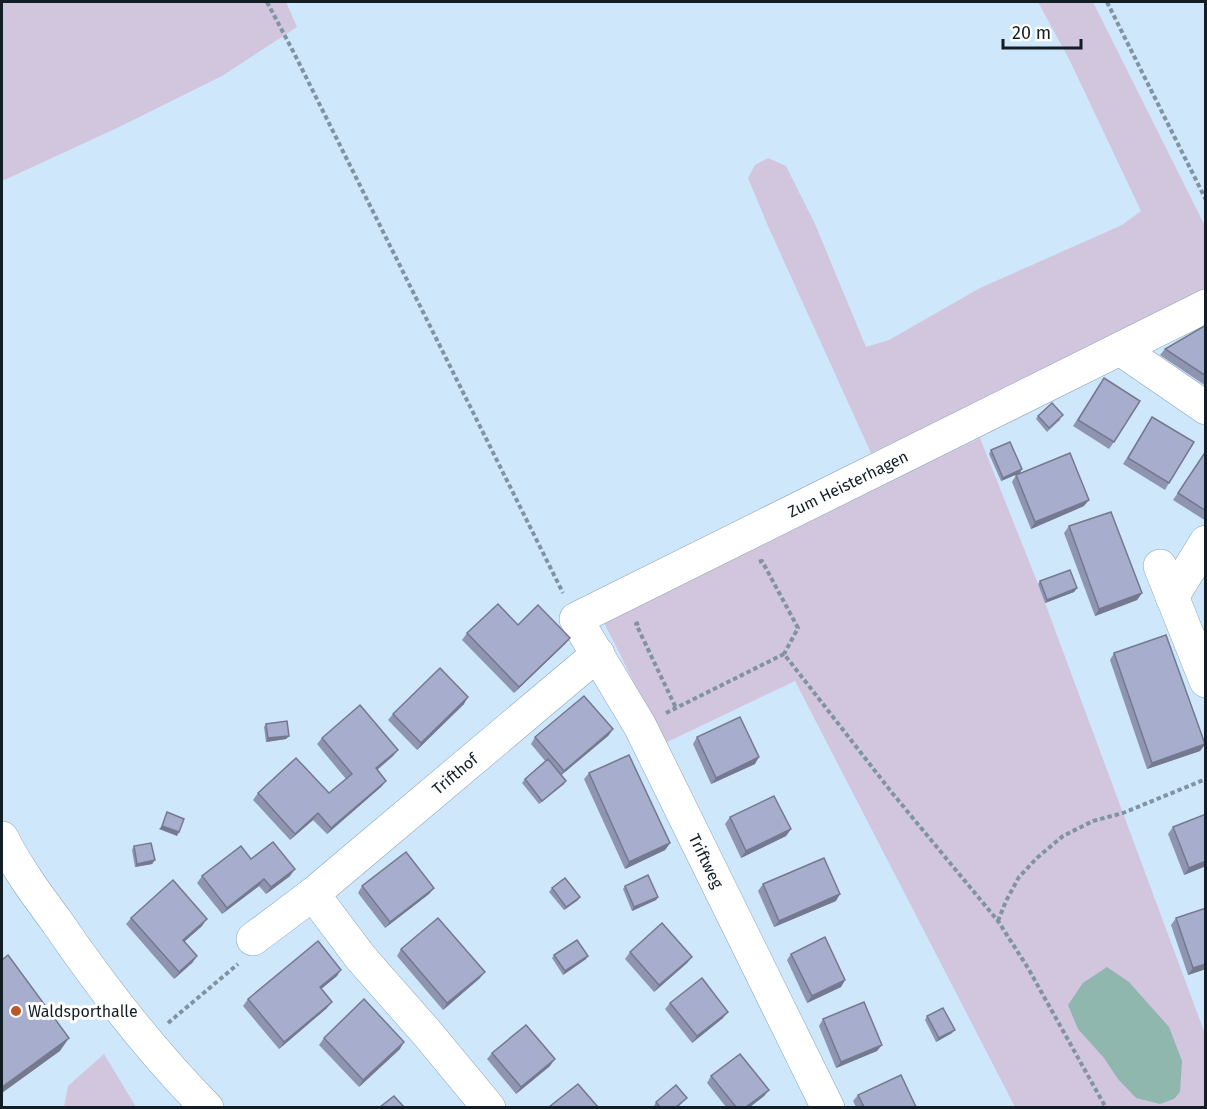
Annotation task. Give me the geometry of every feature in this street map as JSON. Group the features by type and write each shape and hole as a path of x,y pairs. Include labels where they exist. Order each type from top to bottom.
{"street":[{"name":"Zum Heisterhagen","path":"576,619 1206,306"},
{"path":"1120,349 1206,408"},
{"path":"1172,597 1206,542"},
{"path":"1160,566 1206,681"},
{"name":"Triftweg","path":"576,619 640,726 828,1107"},
{"name":"Trifthof","path":"253,939 313,894 597,654"},
{"path":"5,855 87,966 147,1041 207,1107"},
{"path":"313,894 361,958 489,1107"}],"path":[{"path":"267,2 576,619"},
{"path":"1107,2 1206,200"},
{"path":"640,726 784,654 798,628 762,561 752,566"},
{"path":"646,619 636,624 676,708"},
{"path":"784,654 893,794 998,921 1028,968 1106,1107"},
{"path":"998,921 1019,876 1063,836 1093,821 1123,813 1206,779"},
{"path":"147,1041 259,946 253,939"}],"shaded area":[{"path":"2,2 286,2 297,27 222,76 2,181"},
{"path":"1038,2 1093,2 1205,226 1205,288 1192,299 871,453 748,178 755,165 768,158 786,166 815,224 866,347 889,340 980,288 1122,225 1141,211 1070,61"},
{"path":"980,438 1038,584 1205,1034 1205,1107 1015,1107 795,681 663,744 602,619"},
{"path":"1107,967 1129,982 1169,1027 1182,1061 1180,1092 1174,1099 1160,1104 1136,1098 1078,1029 1068,1005 1083,983"},
{"path":"104,1054 136,1107 64,1107 68,1086"}],"building":[{"path":"1206,325 1206,376 1165,349"},
{"path":"1104,378 1140,401 1114,442 1078,420"},
{"path":"1052,403 1063,415 1049,428 1038,416"},
{"path":"1152,417 1194,442 1169,483 1128,458"},
{"path":"1010,442 1022,469 1003,478 991,450"},
{"path":"1206,451 1206,511 1178,493"},
{"path":"1070,453 1089,500 1035,522 1016,475"},
{"path":"1111,512 1142,593 1099,609 1069,526"},
{"path":"1070,570 1077,588 1047,600 1040,581"},
{"path":"498,604 518,625 538,605 570,638 519,687 467,633"},
{"path":"1166,635 1205,744 1152,763 1114,653"},
{"path":"440,668 468,697 421,743 393,714"},
{"path":"584,696 613,729 564,771 535,737"},
{"path":"360,705 398,750 376,768 386,781 331,828 318,813 295,834 258,793 296,758 329,793 352,774 322,738"},
{"path":"740,717 759,757 716,778 697,737"},
{"path":"287,721 289,736 268,738 266,724"},
{"path":"629,755 670,843 629,862 589,773"},
{"path":"548,759 566,781 542,801 525,779"},
{"path":"774,796 791,829 746,851 730,817"},
{"path":"167,812 184,819 179,832 162,826"},
{"path":"1206,814 1206,861 1189,868 1173,827"},
{"path":"273,842 295,869 271,887 264,879 227,908 202,876 241,846 251,859"},
{"path":"151,843 155,860 137,864 134,846"},
{"path":"406,852 434,888 390,922 362,886"},
{"path":"824,858 840,894 779,921 763,884"},
{"path":"648,875 658,897 634,907 625,886"},
{"path":"565,878 580,897 566,907 552,888"},
{"path":"173,880 207,919 183,940 197,956 179,972 131,918"},
{"path":"1206,908 1206,964 1193,968 1176,918"},
{"path":"438,918 485,972 447,1003 401,949"},
{"path":"662,923 692,957 659,985 630,952"},
{"path":"825,937 845,980 812,996 791,954"},
{"path":"577,940 588,956 565,971 554,955"},
{"path":"318,941 341,970 320,987 332,1002 284,1042 248,999"},
{"name":"Waldsporthalle","path":"8,955 69,1038 2,1087 2,960"},
{"path":"702,978 728,1012 697,1036 670,1003"},
{"path":"364,999 404,1042 363,1080 324,1038"},
{"path":"864,1002 882,1045 841,1062 823,1019"},
{"path":"943,1008 955,1030 939,1038 927,1016"},
{"path":"526,1025 555,1059 521,1087 492,1053"},
{"path":"740,1054 769,1090 746,1107 736,1107 711,1076"},
{"path":"901,1075 916,1107 864,1107 858,1095"},
{"path":"578,1084 598,1107 549,1107"},
{"path":"676,1085 687,1098 676,1107 660,1107 656,1102"},
{"path":"394,1096 404,1107 380,1107"}],"place":[{"name":"Waldsporthalle","path":"16,1011"}]}
